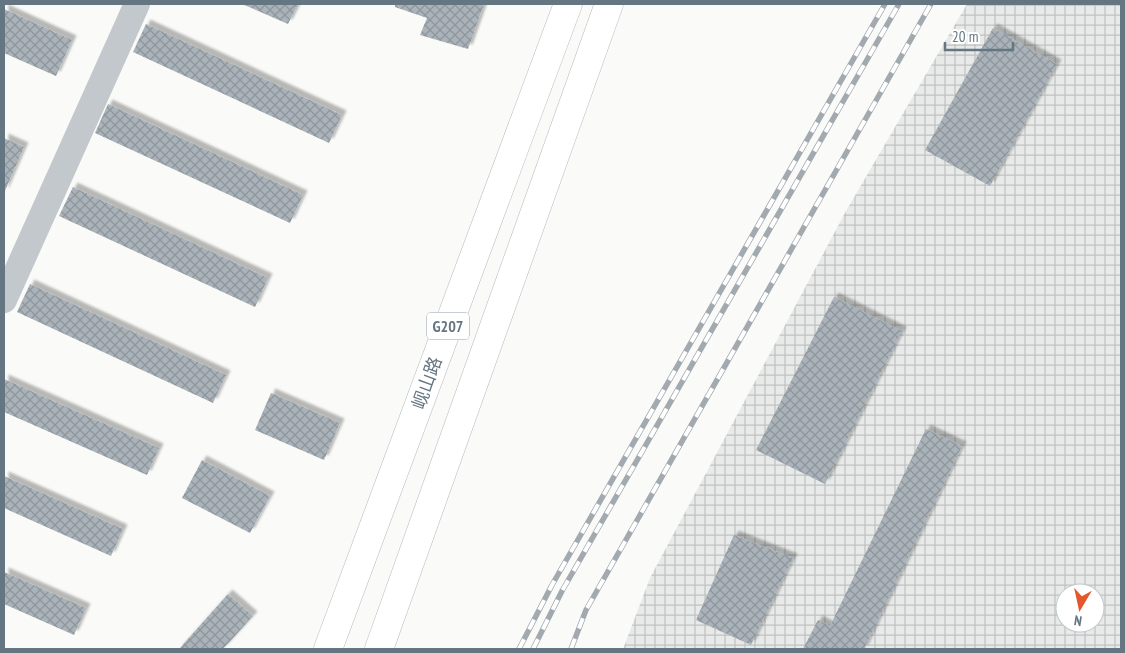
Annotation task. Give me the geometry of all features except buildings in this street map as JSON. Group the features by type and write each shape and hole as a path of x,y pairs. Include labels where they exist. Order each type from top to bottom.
{"highway":[{"name":"岘山路","path":"328,649 568,4"},
{"name":"G207","path":"379,649 609,4"}],"street":[{"path":"4,300 137,4"}],"shaded area":[{"path":"967,4 1121,4 1121,649 623,649 650,578 846,211"}],"railway":[{"path":"519,649 552,585 885,4"},
{"path":"533,649 562,591 899,4"},
{"path":"571,649 586,610 931,4"}]}
